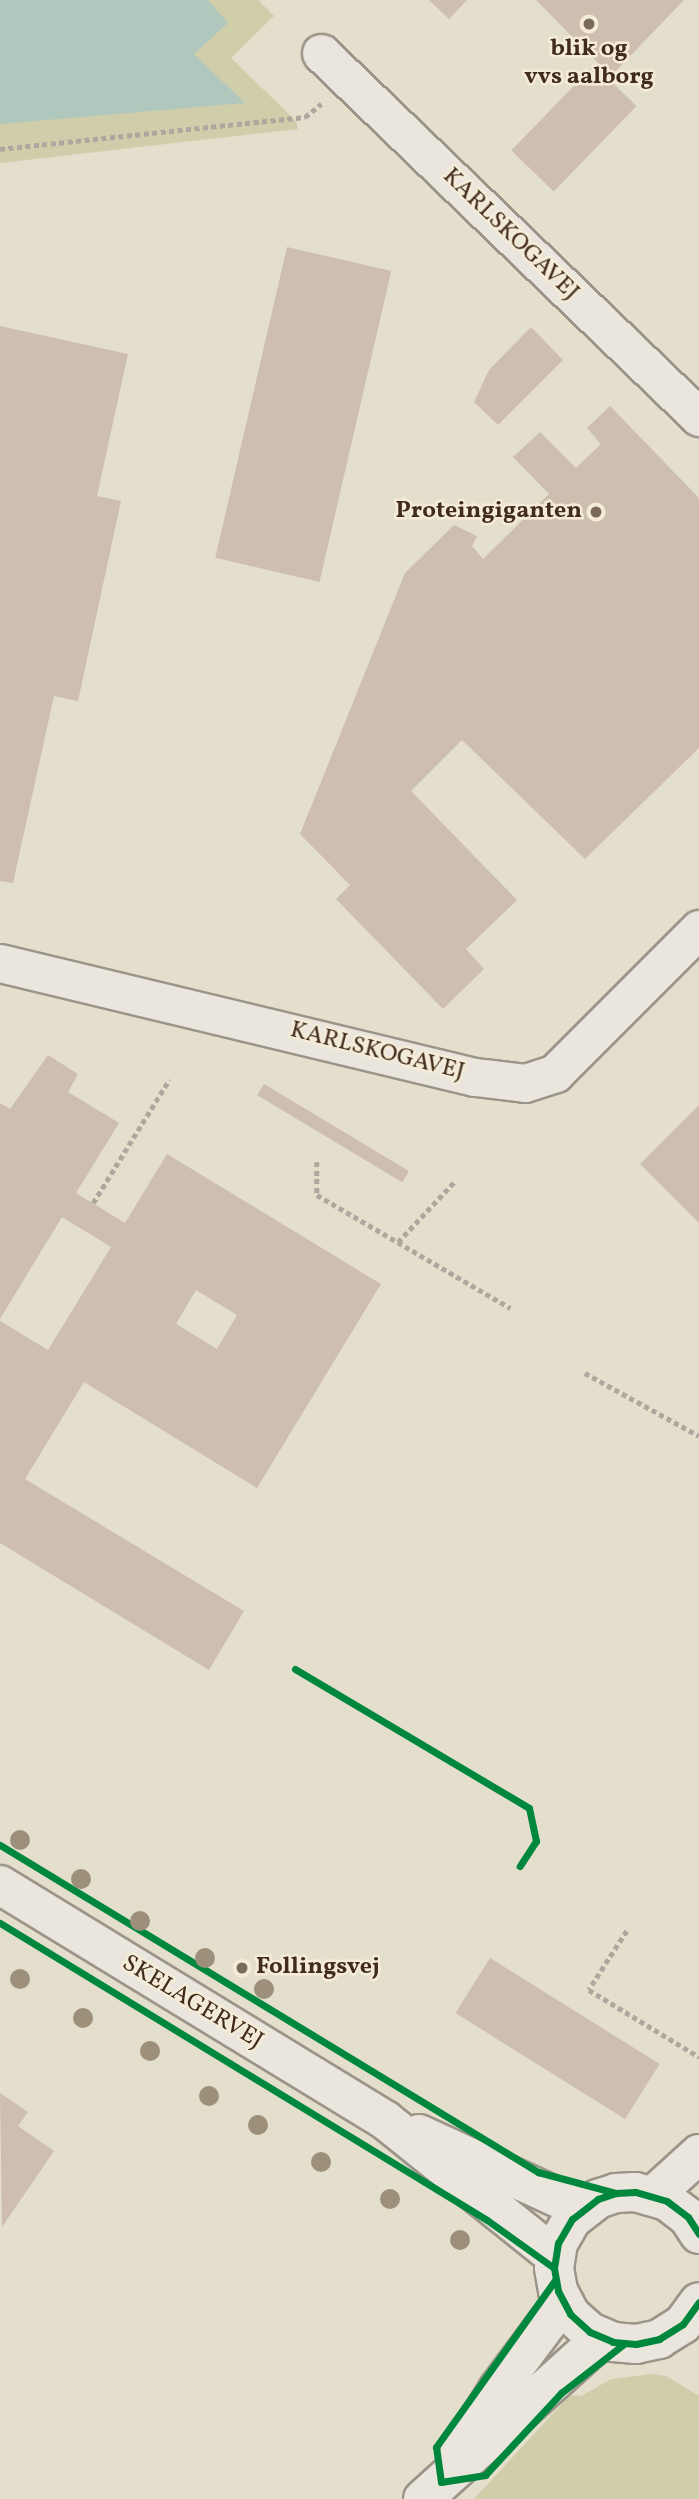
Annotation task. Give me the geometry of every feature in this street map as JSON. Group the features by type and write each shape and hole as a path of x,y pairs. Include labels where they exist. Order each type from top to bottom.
{"street":[{"name":"KARLSKOGAVEJ","path":"321,53 699,417"},
{"name":"KARLSKOGAVEJ","path":"0,963 475,1077 525,1083 555,1073 699,929"},
{"name":"SKELAGERVEJ","path":"0,1885 385,2120 555,2256"},
{"name":"SKELAGERVEJ","path":"385,2120 484,2161 529,2188 582,2209"},
{"path":"654,2195 699,2154"},
{"path":"698,2228 678,2208 654,2195 616,2193 582,2209 564,2230 555,2256 555,2280 563,2302 579,2323 601,2338 636,2344 684,2336 699,2302"},
{"path":"432,2490 499,2388 563,2302"},
{"path":"432,2490 601,2338"}],"path":[{"path":"0,149 305,117 349,80"},
{"path":"93,1203 169,1080"},
{"path":"317,1162 317,1195 510,1308"},
{"path":"398,1242 455,1181"},
{"path":"585,1373 699,1436"},
{"path":"627,1931 589,1990 699,2057"}],"shaded area":[{"path":"0,0 258,0 274,16 231,58 296,121 298,129 0,163"},
{"path":"0,0 208,0 228,23 194,54 245,103 0,124"},
{"path":"652,2374 666,2376 699,2396 699,2499 474,2499 570,2395 581,2396 611,2379"}],"building":[{"path":"429,0 467,0 449,19"},
{"path":"536,0 684,0 611,76"},
{"path":"594,65 636,106 554,192 511,151"},
{"path":"287,247 391,271 319,582 215,558"},
{"path":"0,326 128,354 97,496 121,501 78,701 54,696 13,883 0,881"},
{"path":"531,327 563,360 498,425 474,402 489,370"},
{"path":"610,406 699,498 699,748 585,859 462,740 411,791 517,900 466,949 484,969 443,1009 336,899 350,885 300,834 405,573 454,525 477,536 472,546 483,559 549,494 513,457 540,432 576,468 601,444 587,428"},
{"path":"48,1055 78,1074 68,1092 119,1123 76,1193 125,1223 167,1154 381,1284 257,1488 84,1382 25,1479 244,1611 209,1670 0,1543 0,1321 48,1350 111,1247 62,1217 0,1319 0,1103 10,1109","holes":["196,1290 237,1315 217,1349 176,1324"]},
{"path":"264,1084 409,1171 402,1182 257,1095"},
{"path":"699,1105 699,1223 640,1164"},
{"path":"490,1958 660,2064 625,2119 456,2013"},
{"path":"0,2093 28,2112 18,2126 54,2151 2,2227"}],"cycle path":[{"path":"295,1669 529,1808 536,1841 520,1866"},
{"path":"0,1845 538,2172 616,2193"},
{"path":"0,1923 487,2220 554,2268"},
{"path":"699,2234 688,2217 667,2201 635,2192 616,2193 598,2199 572,2219 558,2243 554,2268 558,2291 570,2314 590,2332 613,2342 636,2344 659,2339 683,2324 699,2302"},
{"path":"441,2482 436,2447 555,2280"},
{"path":"441,2482 485,2475 561,2393 624,2344"}],"place":[{"name":"blik og vvs aalborg","path":"589,24"},
{"name":"Proteingiganten","path":"596,512"},
{"name":"Follingsvej","path":"242,1968"}]}
